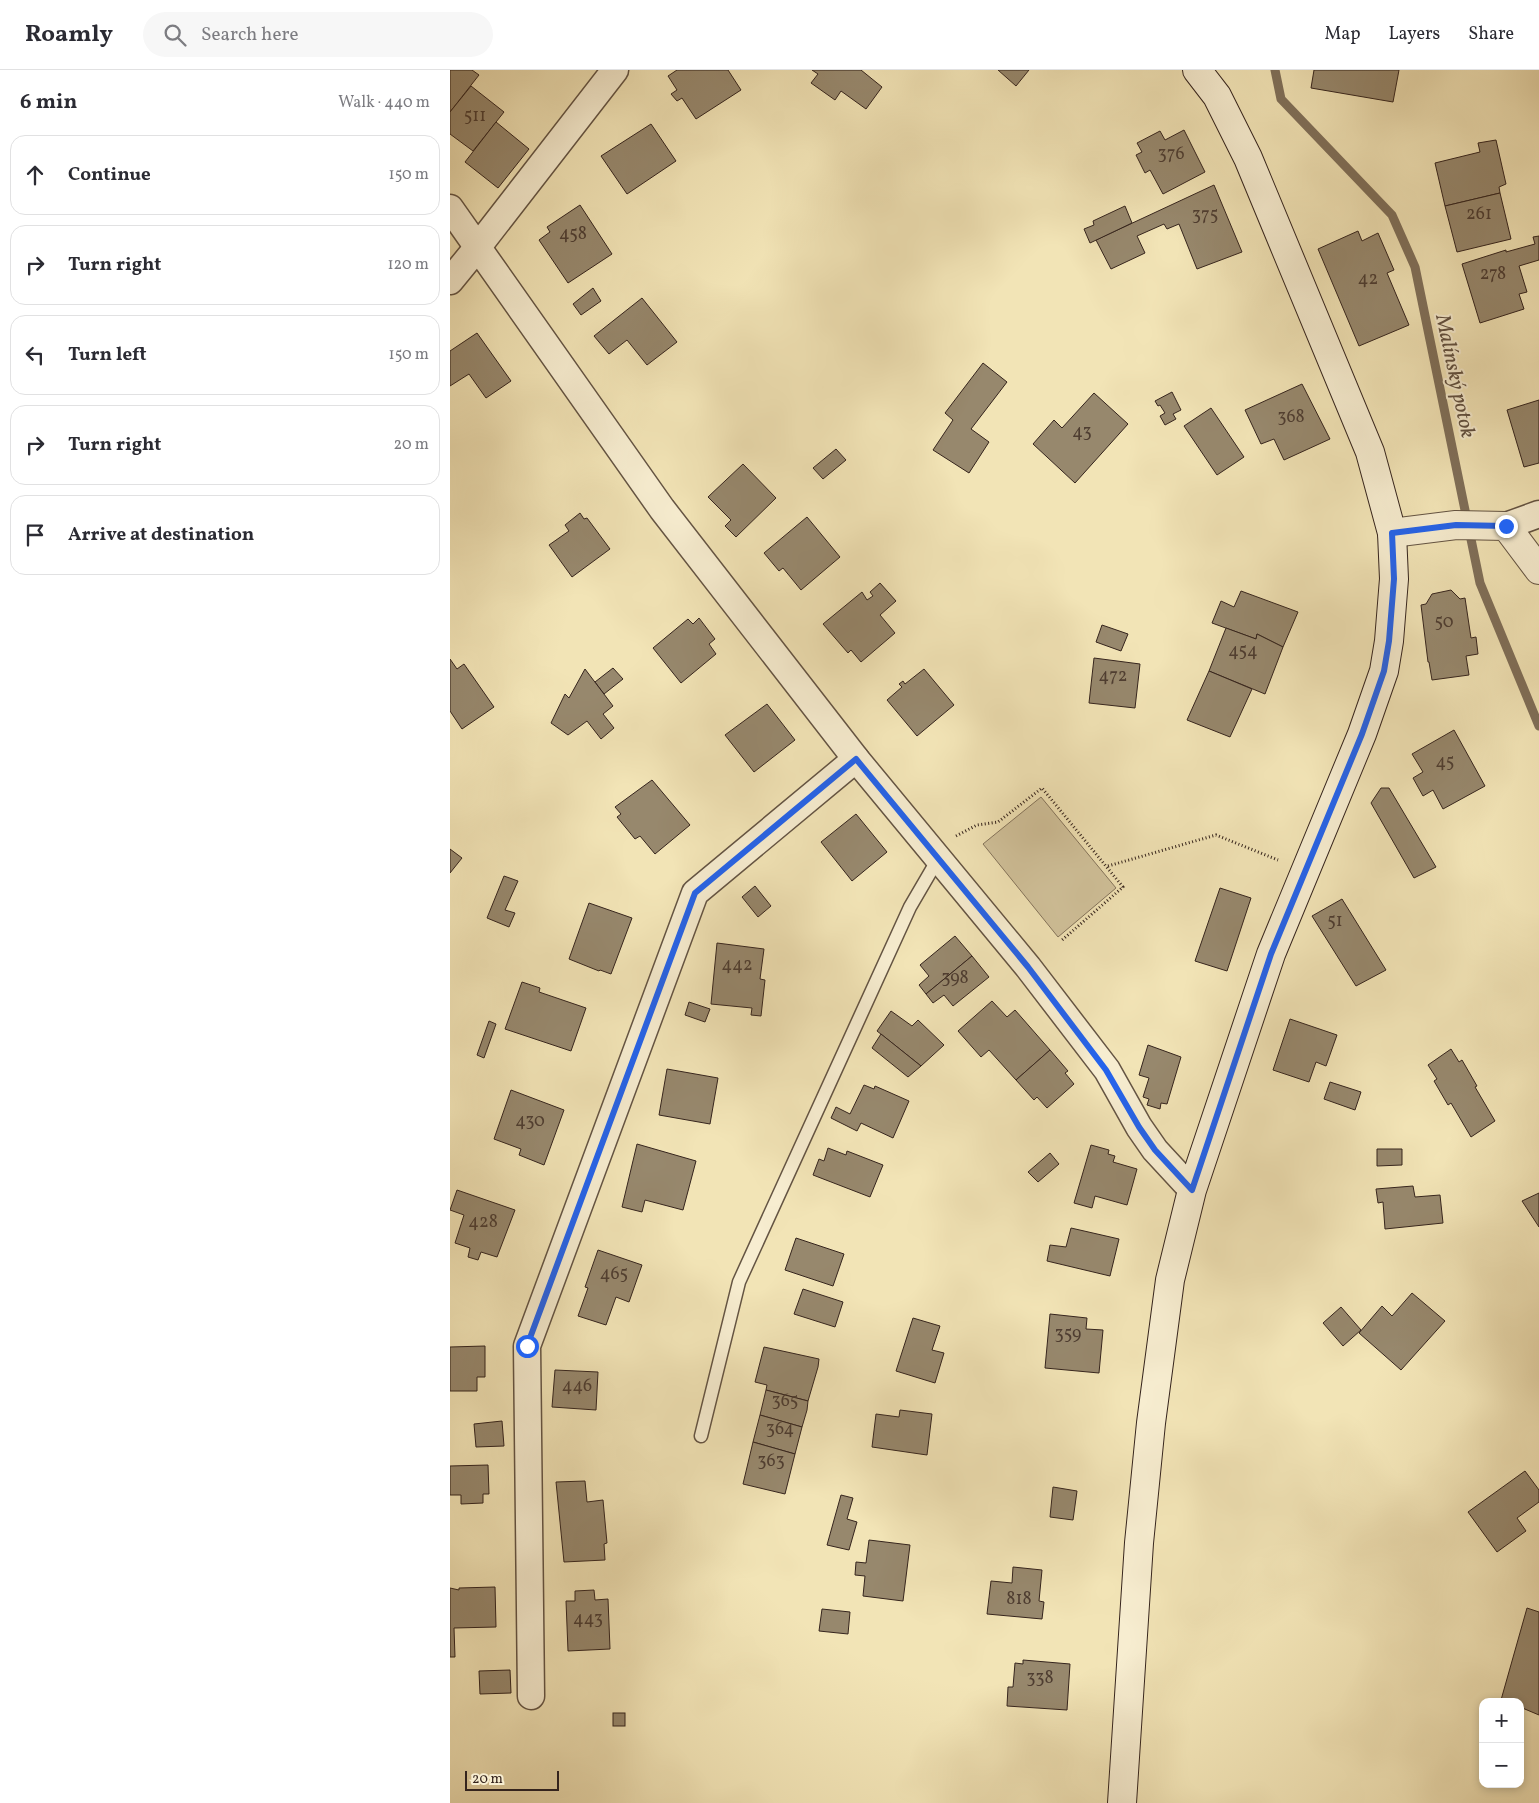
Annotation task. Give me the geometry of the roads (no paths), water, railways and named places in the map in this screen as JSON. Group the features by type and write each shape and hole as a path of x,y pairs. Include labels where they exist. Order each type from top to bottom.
{"main road":[{"path":"1122,1803 1139,1543 1151,1422 1170,1280 1192,1190 1271,954 1362,734 1384,671 1389,641 1394,579 1392,533 1370,452 1248,158 1217,96 1197,70"},
{"path":"1392,533 1456,525 1494,526 1539,570"}],"street":[{"path":"450,281 615,70"},
{"path":"450,208 662,509 856,759 1028,967 1106,1070 1139,1127 1150,1142 1192,1190"},
{"path":"1494,526 1539,514"},
{"path":"531,1696 527,1346 695,893 856,759"}],"lane":[{"path":"701,1436 739,1282 910,908 937,857"}],"waterway":[{"name":"Malínský potok","path":"1275,70 1281,99 1392,215 1415,267 1480,583 1539,726"}]}
